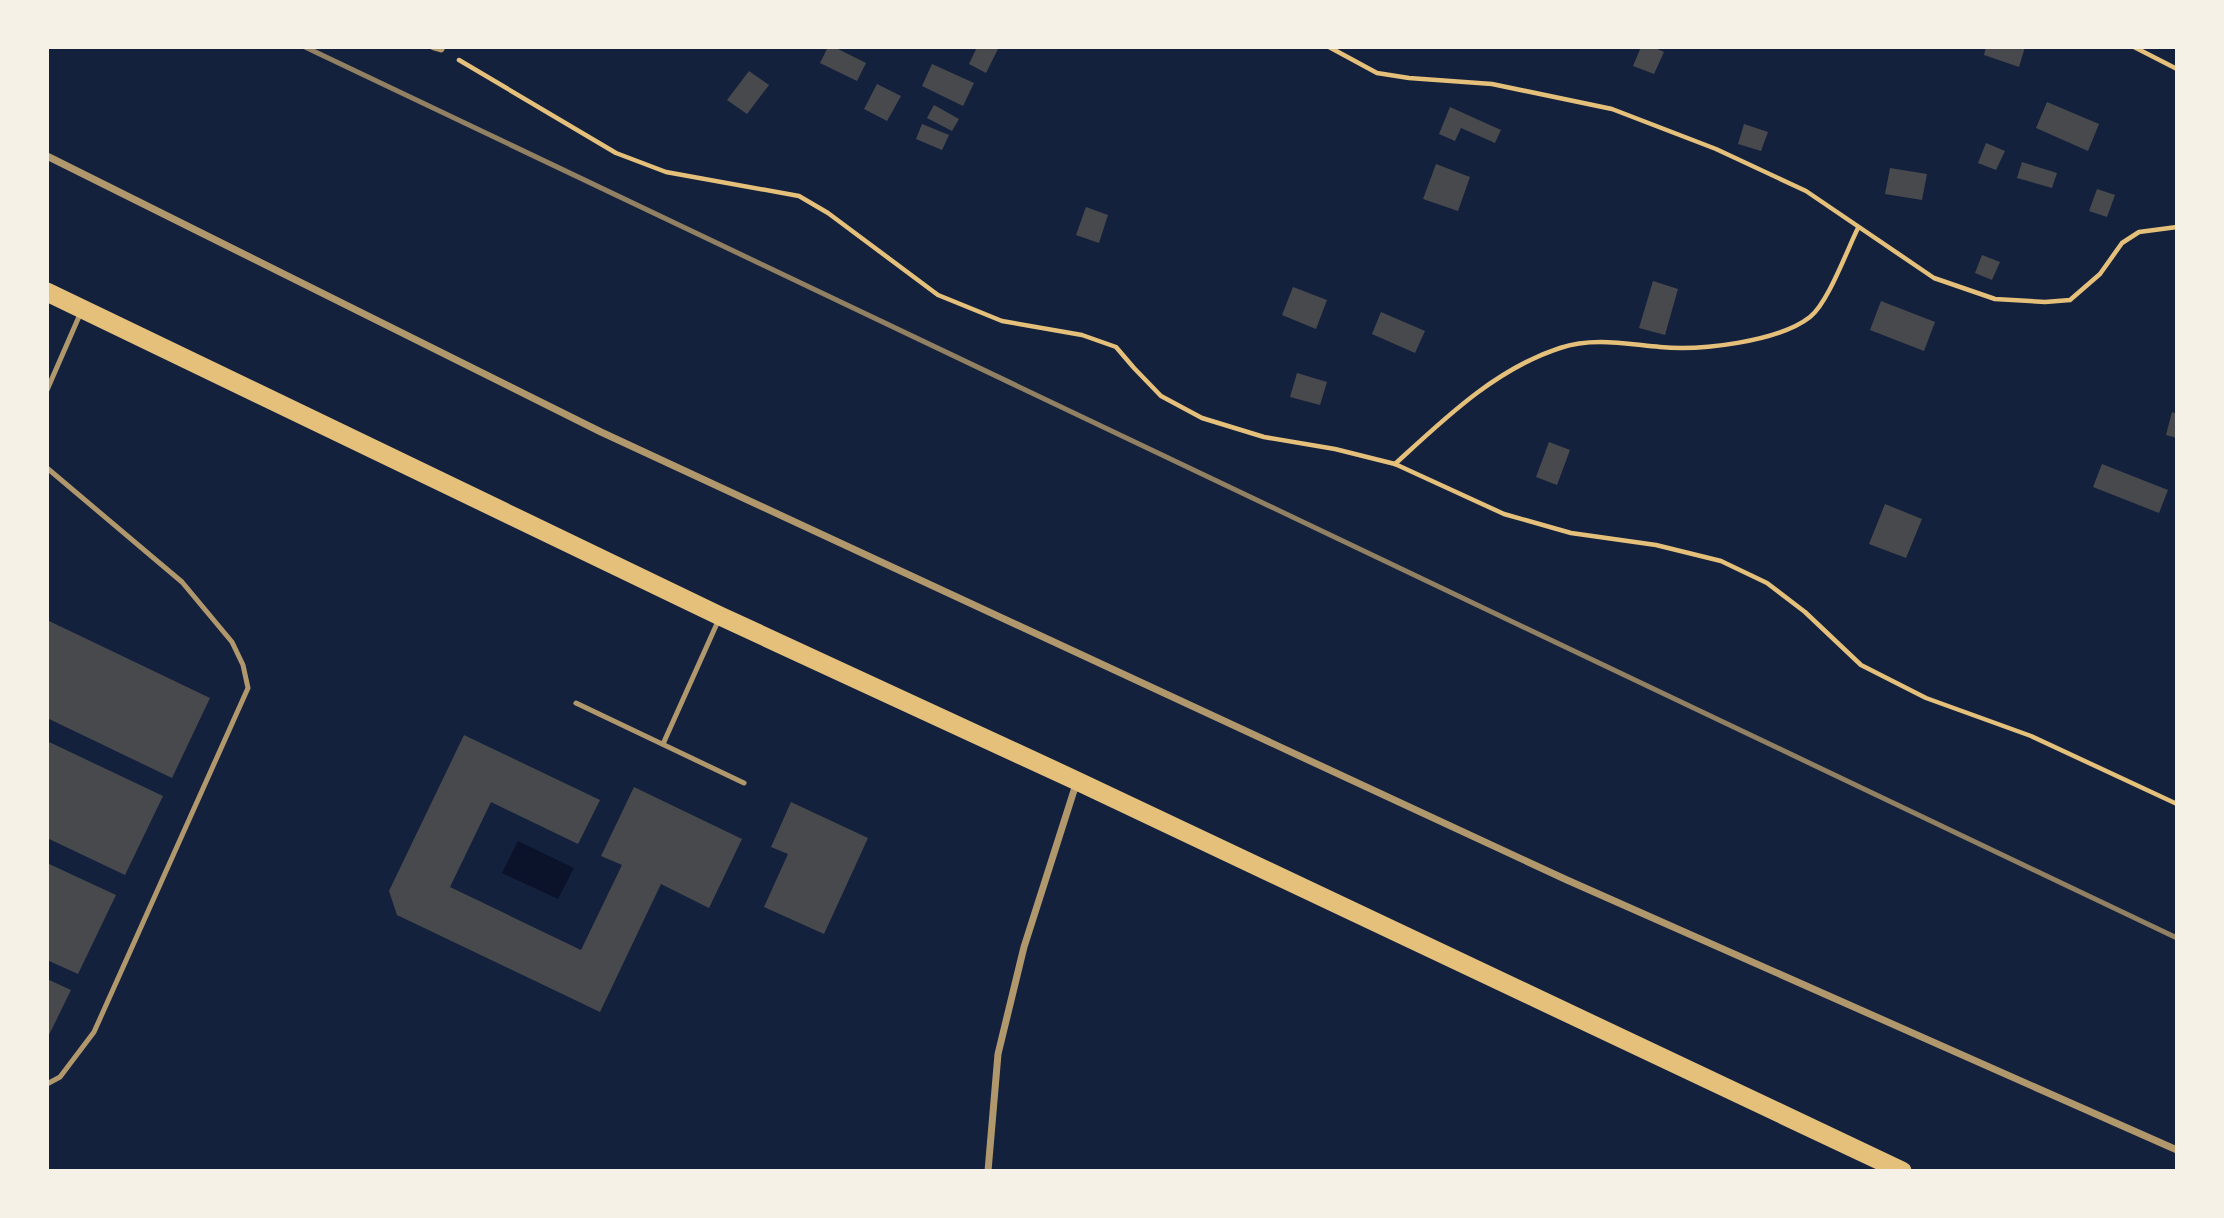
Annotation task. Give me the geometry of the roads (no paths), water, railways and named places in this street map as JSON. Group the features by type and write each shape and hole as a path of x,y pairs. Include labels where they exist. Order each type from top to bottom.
{"highway":[{"path":"47,292 720,617 1077,781 1902,1171"}],"street":[{"path":"47,156 601,432 1567,880 2177,1150"},
{"path":"988,1171 998,1054 1024,947 1077,781"}],"lane":[{"path":"47,390 82,309"},
{"path":"47,468 182,582 232,642 243,665 248,688 94,1032 60,1077 47,1084"},
{"path":"663,744 720,617"},
{"path":"576,703 744,783"}],"water":[{"path":"518,841 574,868 558,899 502,873"}],"railway":[{"path":"305,47 2177,938"}]}
